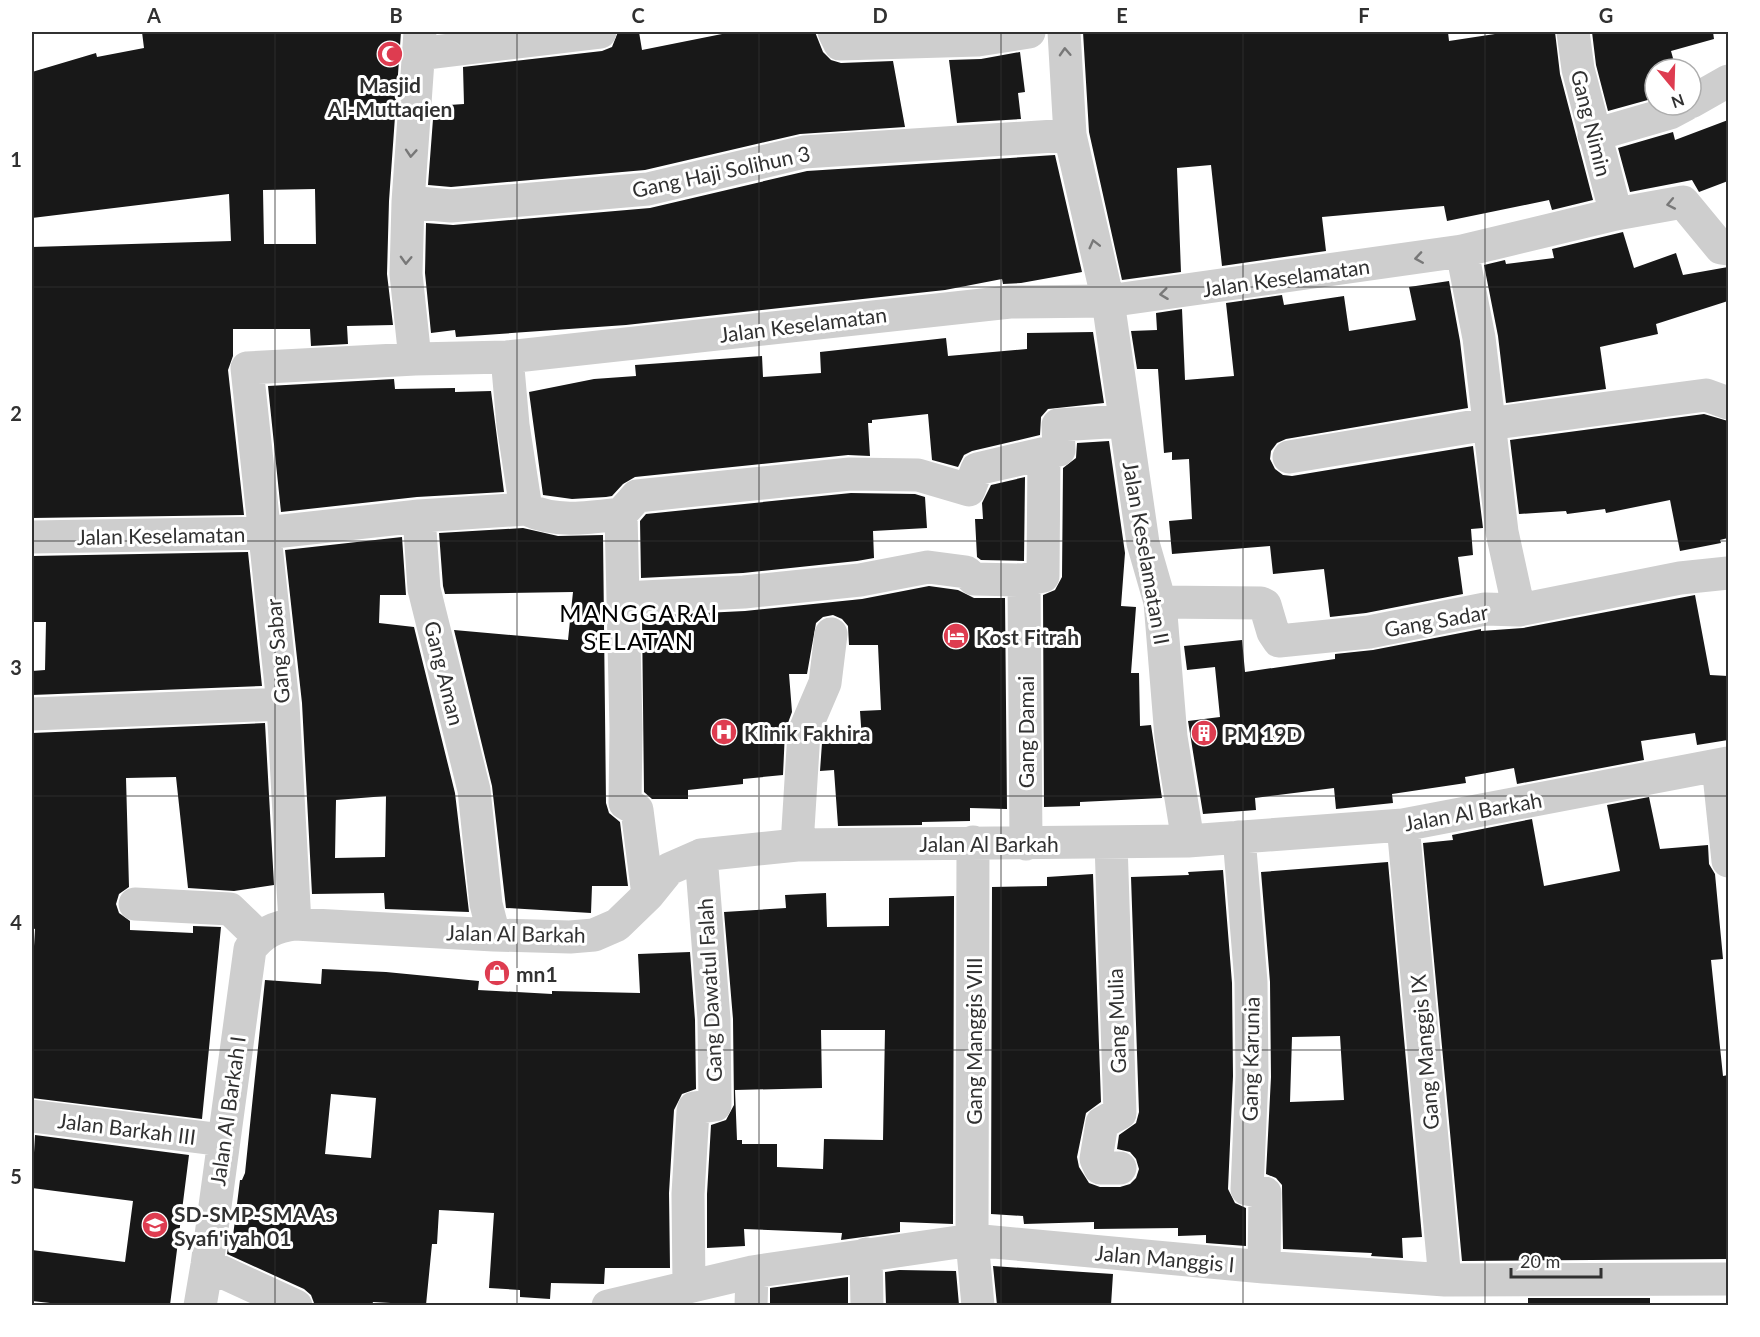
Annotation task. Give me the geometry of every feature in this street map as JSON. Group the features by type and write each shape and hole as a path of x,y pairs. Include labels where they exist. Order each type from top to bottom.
{"street":[{"path":"415,359 406,274 408,202 419,43 471,45 600,32"},
{"path":"834,32 840,44 978,40 1029,32"},
{"name":"Jalan Keselamatan II","path":"1064,32 1070,135 1108,301 1143,543 1160,602 1171,737 1188,841"},
{"name":"Gang Nimin","path":"1573,32 1578,69 1616,214"},
{"path":"1703,95 1728,81"},
{"path":"1594,135 1656,117"},
{"name":"Gang Haji Solihun 3","path":"408,202 451,206 648,189 804,152 1070,135"},
{"name":"Jalan Keselamatan","path":"32,537 265,533 247,368 415,359 507,357 1010,302 1108,301 1462,251 1616,214 1683,202 1721,248 1728,249"},
{"name":"Gang Sadar","path":"1160,602 1261,603 1265,605 1273,632 1279,641 1369,632 1485,609 1519,610 1502,532 1479,338 1462,251"},
{"path":"507,357 513,425 526,509"},
{"path":"1289,457 1488,424 1706,395 1728,403"},
{"path":"265,533 419,516 526,509 540,515 581,519 621,514 638,496 850,474 918,475 969,490 977,469 1059,450 1058,425 1124,421"},
{"path":"623,598 744,592 860,580 928,567 966,572 974,579 1024,580 1043,576 1044,454"},
{"path":"621,514 625,803 637,810 648,895"},
{"name":"Gang Aman","path":"419,516 424,589 474,790 486,904 494,934"},
{"name":"Gang Sabar","path":"265,533 283,704 276,930"},
{"path":"1519,610 1680,578 1728,573"},
{"name":"Gang Damai","path":"1024,580 1026,844"},
{"path":"797,844 804,732 825,683 831,634"},
{"path":"32,714 283,704"},
{"path":"1723,764 1728,861"},
{"name":"Jalan Al Barkah","path":"276,930 494,934 570,938 594,935 617,925 648,895 669,869 701,855 797,844 1188,841 1404,825 1723,764"},
{"name":"Gang Manggis IX","path":"1404,825 1445,1280"},
{"name":"Gang Karunia","path":"1239,837 1251,982 1252,1076 1247,1190 1264,1193 1264,1268"},
{"name":"Gang Manggis VIII","path":"973,842 972,1240 978,1305"},
{"name":"Gang Mulia","path":"1111,843 1120,1113 1102,1123 1096,1160 1100,1168 1120,1168"},
{"name":"Gang Dawatul Falah","path":"689,1285 688,1194 693,1111 694,1108 715,1105 714,1019 701,855"},
{"path":"135,904 230,909 276,930"},
{"name":"Jalan Al Barkah I","path":"200,1305 250,949 276,930"},
{"name":"Jalan Barkah III","path":"32,1116 223,1140"},
{"name":"Jalan Manggis I","path":"608,1305 752,1272 972,1240 1264,1268 1445,1280 1687,1292 1728,1279"},
{"path":"866,1254 867,1305"},
{"path":"207,1265 296,1305"},
{"path":"751,1305 752,1272"}],"building":[{"path":"142,32 401,32 389,201 387,274 393,325 347,326 348,344 311,346 310,329 233,329 233,356 228,370 244,515 32,518 32,247 231,241 229,194 32,218 32,72 96,53 97,57 144,48","holes":["315,189 316,244 264,244 263,190"]},
{"path":"618,32 639,32 642,50 732,32 815,32 823,52 831,60 841,63 893,61 905,127 800,134 645,170 451,187 428,185 434,106 464,104 463,67 602,51 612,47"},
{"path":"1083,32 1448,32 1449,41 1508,32 1509,34 1555,32 1560,74 1593,200 1552,210 1549,200 1447,221 1444,206 1322,217 1326,251 1222,266 1211,165 1177,168 1181,272 1122,280 1089,132"},
{"path":"1592,32 1713,32 1714,39 1671,51 1673,57 1643,57 1643,101 1608,111 1596,65"},
{"path":"1020,52 1025,92 1018,93 1021,119 957,123 949,60 981,59"},
{"path":"1728,120 1728,181 1699,192 1692,180 1630,192 1618,148 1673,132 1675,140"},
{"path":"1055,155 1082,272 1021,283 1003,284 1002,279 945,290 626,325 456,337 455,330 431,333 425,273 426,223 453,225 650,208 807,171"},
{"path":"1623,232 1634,268 1676,253 1683,275 1728,267 1728,301 1656,324 1658,334 1600,347 1606,389 1506,403 1498,336 1484,265 1505,260 1506,264 1554,258 1552,249"},
{"path":"1449,281 1460,341 1468,408 1286,439 1277,443 1271,451 1270,459 1275,469 1283,475 1292,476 1473,446 1483,528 1471,529 1473,555 1458,557 1463,594 1366,613 1330,617 1324,569 1273,574 1270,546 1172,554 1169,521 1192,519 1189,459 1172,460 1172,452 1164,453 1158,369 1137,369 1131,331 1157,330 1156,313 1182,309 1185,380 1234,376 1226,303 1282,295 1284,305 1344,296 1349,331 1416,320 1409,287"},
{"path":"1093,332 1104,403 1048,409 1041,417 1040,435 972,451 964,455 958,467 932,460 928,414 872,420 872,423 868,423 870,456 848,455 635,477 623,484 612,496 606,497 572,499 543,495 529,392 594,379 636,376 635,365 762,356 763,377 821,373 820,352 946,338 948,356 1027,349 1027,333"},
{"path":"394,379 395,389 455,388 455,392 491,391 504,492 417,497 281,512 268,386"},
{"path":"1704,414 1728,421 1728,538 1720,540 1721,543 1680,551 1670,500 1606,513 1605,509 1567,514 1566,511 1519,514 1510,440"},
{"path":"1109,441 1125,553 1121,606 1136,607 1131,673 1139,673 1140,726 1151,725 1162,798 1080,802 1080,806 1044,807 1043,595 1055,590 1062,577 1063,468 1076,458 1077,443"},
{"path":"1025,477 1024,561 981,560 977,557 975,519 983,519 982,503 991,485"},
{"path":"851,493 915,494 925,497 927,528 873,531 874,558 857,561 743,573 641,578 640,521 646,514"},
{"path":"523,528 558,536 603,535 606,803 609,813 620,822 628,886 592,886 591,913 506,908 492,786 454,630 568,640 573,592 445,594 443,586 439,533"},
{"path":"402,537 406,595 380,595 379,623 414,627 455,793 469,912 385,909 384,893 312,894 302,703 285,550","holes":["386,796 385,857 335,858 336,800"]},
{"path":"248,552 262,686 32,695 32,671 45,670 46,622 32,622 32,556"},
{"path":"929,586 958,590 974,598 1005,598 1007,809 970,808 970,821 922,822 922,825 838,826 834,770 820,771 822,743 862,740 860,711 881,710 878,645 849,645 848,626 842,619 833,615 823,617 816,623 807,674 789,674 792,712 785,731 783,775 743,779 743,784 688,790 688,799 652,799 644,792 642,616 745,611 862,599"},
{"path":"1695,595 1710,675 1728,676 1728,740 1697,745 1695,733 1641,741 1644,760 1517,784 1514,768 1465,777 1466,783 1392,794 1393,803 1336,809 1334,788 1255,798 1256,810 1203,814 1188,721 1220,717 1215,667 1187,670 1184,646 1242,640 1245,672 1335,659 1335,654 1373,650 1481,629 1481,631 1523,628"},
{"path":"265,723 274,885 234,891 188,888 176,777 126,778 129,887 119,894 116,904 119,913 130,921 130,930 193,933 193,926 221,927 202,1119 32,1098 32,980 35,929 32,928 32,733"},
{"path":"1649,797 1660,849 1708,845 1709,864 1715,874 1723,959 1711,960 1723,1076 1728,1075 1728,1259 1462,1261 1423,843 1453,840 1452,835 1532,819 1544,886 1620,871 1607,805"},
{"path":"1388,862 1422,1237 1402,1238 1403,1258 1371,1256 1372,1253 1283,1249 1282,1185 1276,1178 1266,1174 1271,1077 1270,982 1261,872","holes":["1340,1036 1344,1100 1290,1102 1292,1037"]},
{"path":"1223,870 1232,983 1233,1076 1228,1189 1235,1203 1246,1208 1246,1246 1206,1243 1206,1235 1178,1236 1178,1228 1094,1229 1094,1222 1024,1224 1023,1216 991,1214 992,887 1047,886 1047,877 1093,874 1101,1102 1086,1113 1077,1157 1079,1167 1089,1183 1100,1187 1120,1187 1130,1184 1136,1178 1139,1169 1136,1159 1130,1152 1117,1149 1119,1135 1136,1123 1139,1112 1131,877 1189,875 1188,872"},
{"path":"826,893 827,927 889,926 889,898 954,896 953,1224 900,1222 900,1232 841,1240 842,1233 744,1229 745,1246 707,1248 711,1125 726,1120 734,1105 733,1019 724,912 786,908 785,895","holes":["821,1030 885,1030 883,1140 824,1139 823,1169 777,1167 777,1144 742,1144 742,1140 737,1140 735,1090 822,1088"]},
{"path":"690,952 695,1020 696,1089 682,1094 674,1110 669,1193 670,1268 605,1268 604,1284 551,1283 550,1299 520,1297 520,1290 489,1288 494,1213 439,1210 437,1244 432,1244 426,1305 373,1302 372,1305 314,1303 311,1295 304,1289 227,1254 230,1235 233,1236 240,1180 245,1173 265,980 321,984 322,969 386,972 479,981 478,990 552,994 552,991 640,993 638,954","holes":["331,1094 376,1098 371,1158 325,1154"]},
{"name":"SD-SMP-SMA As Syafi'iyah 01","path":"35,1135 189,1155 170,1305 68,1305 32,1301 32,1250 125,1262 133,1201 32,1188"},
{"path":"993,1266 1113,1274 1111,1305 997,1305"},
{"path":"899,1270 956,1271 959,1305 886,1305 885,1272"},
{"path":"848,1277 848,1305 770,1305 770,1288"},
{"path":"1528,1298 1650,1298 1650,1305 1528,1305"}],"place":[{"name":"Masjid Al-Muttaqien","path":"390,54"},
{"name":"Kost Fitrah","path":"956,636"},
{"name":"Klinik Fakhira","path":"724,732"},
{"name":"PM 19D","path":"1204,733"},
{"name":"mn1","path":"497,973"},
{"name":"SD-SMP-SMA As Syafi'iyah 01","path":"155,1225"}],"district":[{"name":"MANGGARAI SELATAN","path":"639,626"}]}
